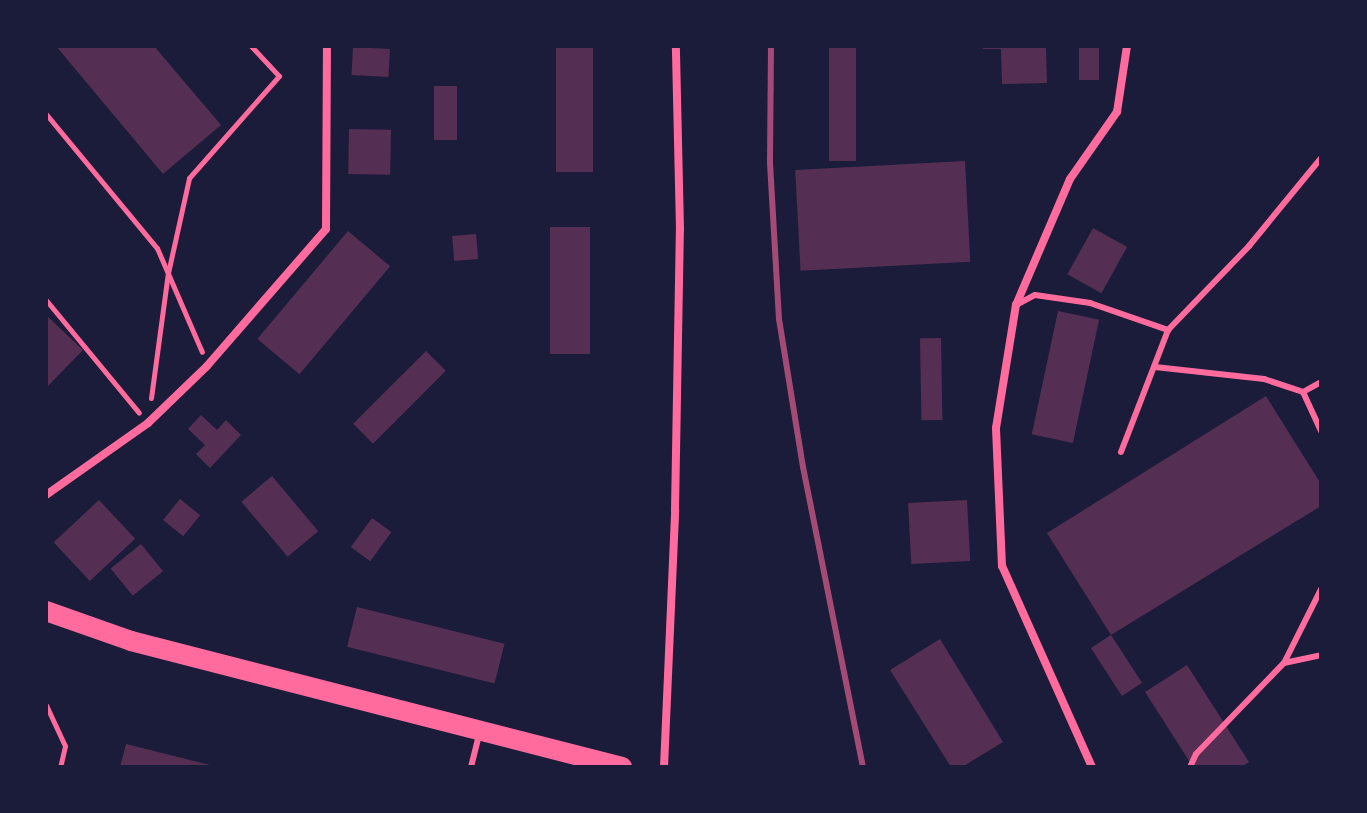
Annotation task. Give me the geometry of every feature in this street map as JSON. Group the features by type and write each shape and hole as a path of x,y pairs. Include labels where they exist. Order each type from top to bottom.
{"main road":[{"path":"46,611 131,641 622,767"}],"street":[{"path":"46,495 148,423 207,366 326,229 327,46"},
{"path":"664,767 675,510 680,229 676,46"},
{"path":"1092,767 1002,566 996,428 1016,305 1070,179 1117,112 1127,46"}],"lane":[{"path":"1121,452 1168,330 1249,246 1321,158"},
{"path":"1016,305 1035,295 1090,303 1168,330"},
{"path":"1155,367 1264,379 1303,392 1321,431"},
{"path":"1303,392 1321,382"},
{"path":"1190,767 1196,754 1284,663 1321,589"},
{"path":"1284,663 1321,655"},
{"path":"471,767 480,732"}],"path":[{"path":"148,423 168,273 189,178 279,76 251,46"},
{"path":"46,114 157,248 207,366"},
{"path":"46,300 148,423"},
{"path":"46,705 65,746 60,767"}],"building":[{"path":"56,46 154,46 221,125 163,174"},
{"path":"556,46 593,46 593,172 556,172"},
{"path":"829,46 856,46 856,161 829,161"},
{"path":"983,46 1046,46 1047,83 1002,84 1001,49 983,49"},
{"path":"1079,46 1099,46 1099,80 1079,80"},
{"path":"353,47 390,49 388,77 352,75"},
{"path":"434,86 457,86 457,140 434,140"},
{"path":"349,129 391,130 390,175 348,174"},
{"path":"965,161 970,262 801,271 795,170"},
{"path":"550,227 590,227 590,354 550,354"},
{"path":"1093,228 1127,247 1101,293 1067,274"},
{"path":"348,231 390,266 299,374 257,339"},
{"path":"476,234 478,259 454,261 452,236"},
{"path":"1058,311 1099,320 1073,443 1032,434"},
{"path":"46,315 83,350 46,388"},
{"path":"920,338 941,338 942,420 921,420"},
{"path":"426,351 446,371 373,444 353,424"},
{"path":"1266,396 1321,484 1321,506 1111,635 1047,533"},
{"path":"201,415 217,430 226,420 241,435 210,468 196,454 205,445 188,429"},
{"path":"272,476 318,531 288,557 241,502"},
{"path":"180,499 200,515 183,536 163,520"},
{"path":"99,500 135,539 90,581 54,542"},
{"path":"967,500 970,561 911,564 908,503"},
{"path":"372,518 391,532 370,561 351,547"},
{"path":"141,544 163,571 133,596 111,569"},
{"path":"357,607 504,644 495,684 347,647"},
{"path":"1111,635 1142,683 1122,696 1091,648"},
{"path":"940,639 1003,742 962,767 951,767 890,670"},
{"path":"1187,665 1249,762 1241,767 1193,767 1145,692"},
{"path":"126,744 214,766 214,767 120,767"}],"railway":[{"path":"771,46 770,163 779,319 803,467 863,767"}]}
